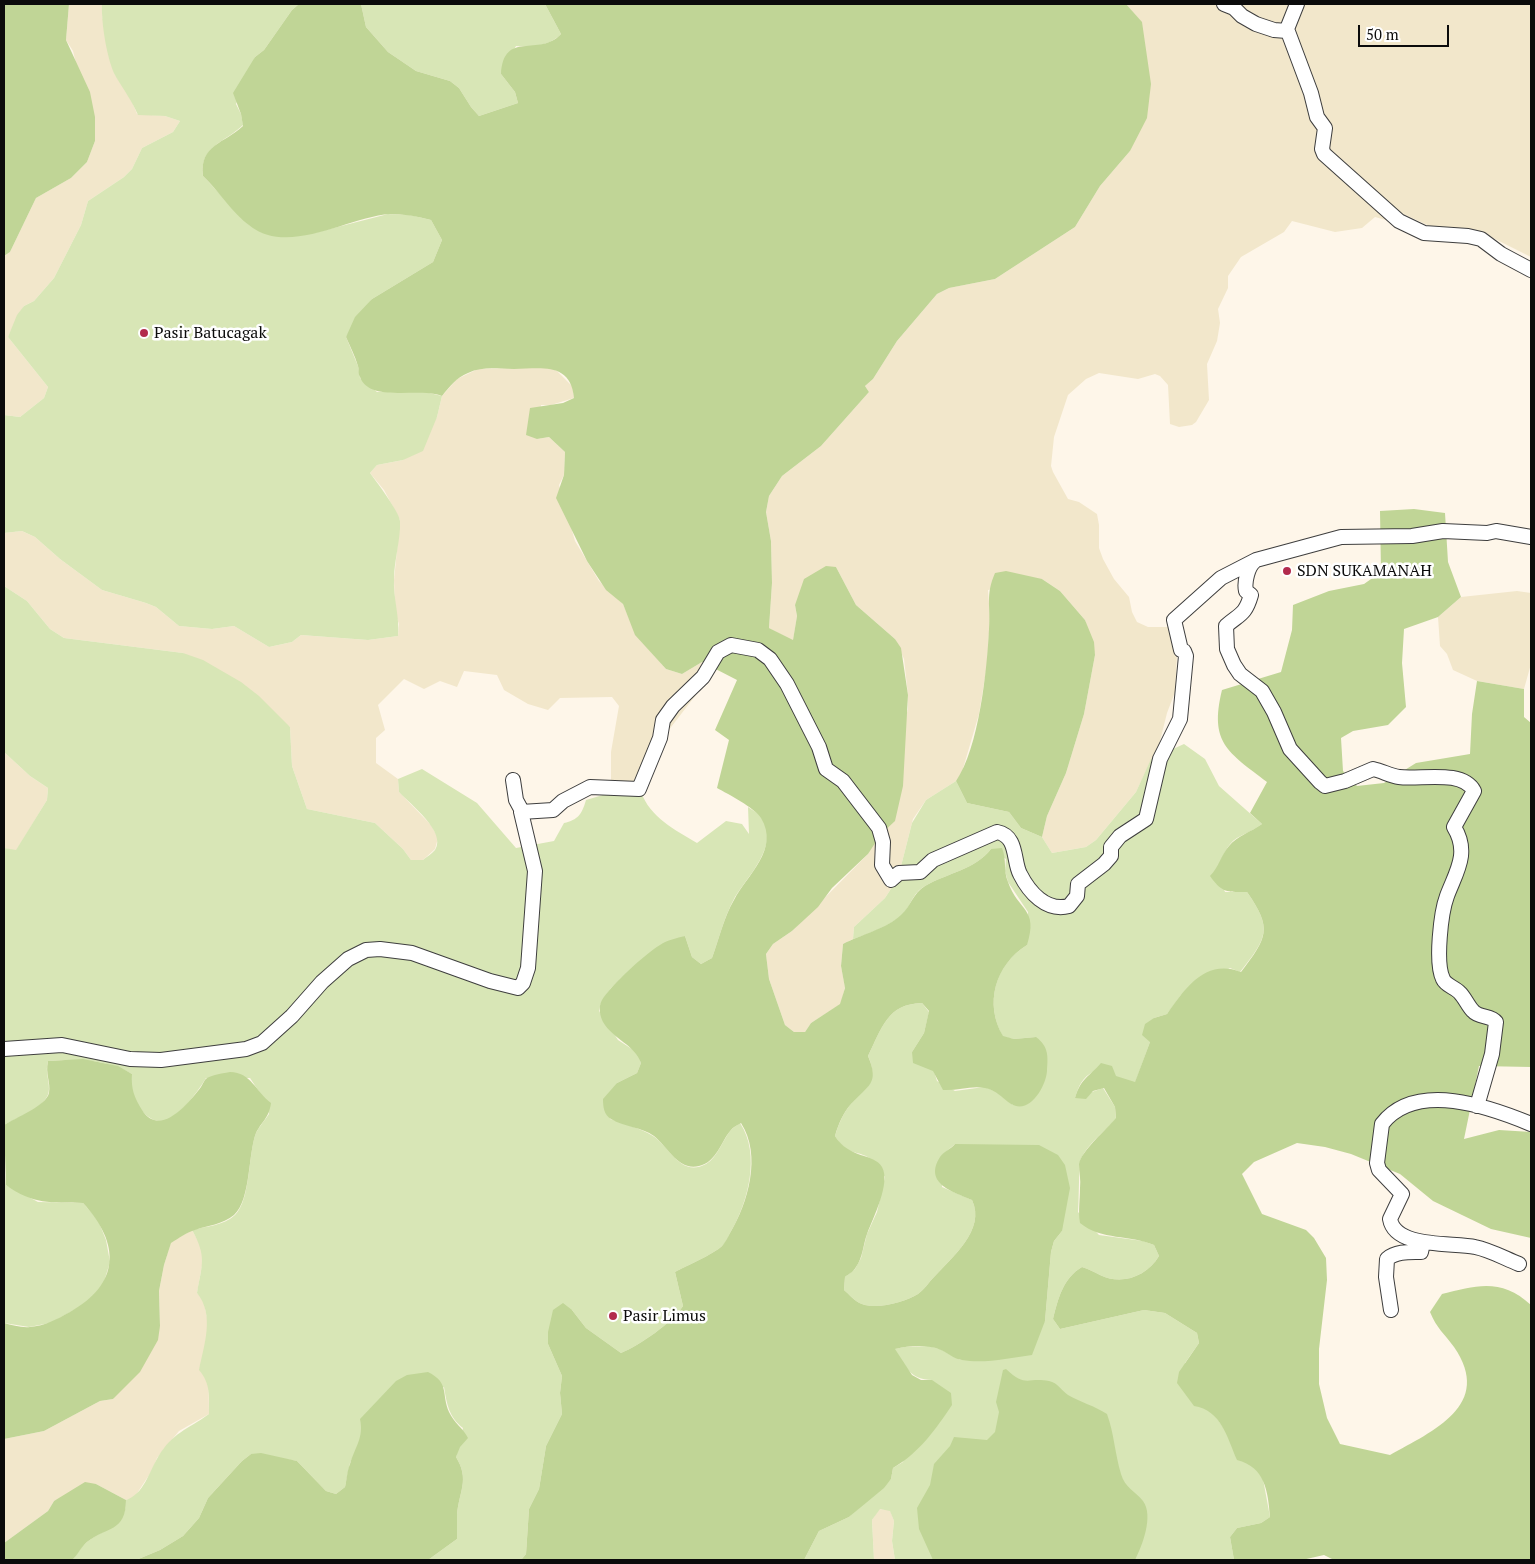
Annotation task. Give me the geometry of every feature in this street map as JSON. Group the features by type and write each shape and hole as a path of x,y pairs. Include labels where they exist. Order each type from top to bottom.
{"street":[{"path":"1224,4 1234,8 1242,16 1256,24 1274,30 1287,31"},
{"path":"1297,4 1287,24 1287,31 1311,93 1316,117 1325,128 1322,149 1326,156 1399,221 1424,233 1468,236 1481,239 1501,254 1531,270"},
{"path":"522,811 553,810 563,801 590,787 626,790 639,789 656,749 666,715 703,676 718,652 731,645 740,645 764,653 778,669 817,742 826,769 843,781 878,828 883,842 882,865 891,880 899,873 920,872 932,860 993,832 999,832 1007,838 1012,846 1020,875 1040,901 1062,907 1069,906 1077,896 1078,884 1104,864 1111,856 1111,847 1119,838 1146,819 1160,759 1180,719 1186,656 1184,651 1181,650 1174,620 1221,578 1256,560 1341,537 1356,535 1412,536 1443,532 1487,533 1496,531 1531,537"},
{"path":"1256,560 1251,563 1245,579 1246,591 1251,595 1248,605 1239,619 1226,626 1227,649 1240,674 1262,691 1274,712 1290,749 1320,782 1325,786 1338,783 1373,769 1398,777 1419,776 1464,781 1474,790 1454,827 1458,834 1461,859 1454,884 1447,895 1440,945 1440,965 1442,977 1446,983 1460,992 1472,1011 1494,1019 1496,1022 1492,1054 1477,1106"},
{"path":"4,1049 62,1045 130,1059 160,1060 246,1049 262,1043 292,1016 326,979 348,959 366,950 380,949 412,953 490,981 518,988 523,983 528,968 534,871 522,811 516,800 513,780"},
{"path":"1519,1264 1474,1246 1423,1243 1402,1235 1390,1223 1392,1211 1402,1194 1380,1170 1377,1162 1382,1124 1400,1109 1421,1102 1441,1100 1477,1106 1531,1124"},
{"path":"1391,1310 1386,1277 1387,1259 1391,1255 1404,1252 1421,1252 1423,1243"}],"shaded area":[{"path":"69,4 102,4 102,15 115,75 129,94 137,114 165,116 180,121 173,132 142,148 132,169 124,177 88,201 81,225 54,278 34,301 24,306 8,337 48,387 44,398 20,417 4,415 4,256 10,252 36,198 71,178 87,162 95,141 73,51 66,40"},
{"path":"1126,4 1531,4 1531,257 1481,232 1434,228 1401,213 1393,222 1375,217 1362,228 1335,232 1292,221 1284,232 1241,257 1228,276 1228,288 1218,309 1220,323 1217,341 1207,364 1209,400 1196,422 1192,425 1179,427 1170,424 1168,385 1160,376 1155,374 1138,379 1099,373 1086,379 1068,395 1054,437 1051,466 1053,472 1068,499 1079,502 1097,514 1099,548 1103,559 1114,579 1129,597 1132,612 1137,622 1148,627 1168,627 1177,655 1175,692 1167,713 1156,757 1151,760 1136,792 1096,840 1086,847 1052,853 1042,837 1047,816 1066,773 1084,714 1095,655 1085,620 1060,591 1042,579 988,590 990,617 987,665 979,714 962,772 956,781 926,800 913,819 898,878 885,898 854,927 853,939 843,944 841,966 845,987 841,1004 811,1023 805,1032 794,1032 785,1025 769,979 766,954 773,944 792,931 868,854 908,709 908,695 904,659 895,639 856,605 836,567 795,605 797,616 793,641 769,628 772,583 771,541 766,512 769,496 782,476 821,446 869,392 865,386 873,379 897,341 937,294 949,288 995,279 1075,227 1100,186 1130,151 1142,23"},
{"path":"547,367 557,371 573,387 574,398 551,405 541,405 537,439 549,437 565,452 564,475 559,485 575,541 599,581 623,604 636,635 666,669 682,674 702,662 716,669 668,731 638,782 605,791 611,779 611,752 619,706 612,697 560,698 548,710 528,704 504,690 497,675 464,671 457,687 440,681 424,689 404,679 378,705 385,730 376,738 376,763 398,779 399,792 431,825 438,838 435,849 423,860 411,860 403,849 375,823 307,809 292,766 290,727 183,653 64,638 50,629 27,601 4,586 4,533 22,531 35,537 60,559 102,590 156,607 179,626 212,629 234,626 269,647 292,642 301,635 368,640 398,636 399,624 395,613 394,580 400,520 384,490 370,473 377,465 403,460 437,417 442,396 457,379 478,369"},
{"path":"1517,591 1531,593 1531,664 1524,689 1477,681 1453,670 1447,654 1440,646 1438,617 1461,597"},
{"path":"4,752 30,776 48,788 47,800 16,851 4,848"},
{"path":"192,1230 202,1248 203,1260 197,1293 204,1301 208,1324 209,1414 179,1431 157,1458 153,1469 134,1498 126,1500 96,1484 54,1501 48,1511 4,1543 4,1439 44,1431 100,1401 113,1399 160,1326 159,1291 171,1242"},
{"path":"879,1509 890,1510 894,1521 892,1541 895,1560 874,1560 872,1520"}],"green space":[{"path":"4,4 69,4 66,40 90,92 95,117 95,141 87,162 71,178 36,198 10,252 4,256"},
{"path":"102,4 299,4 292,10 264,50 255,57 236,104 241,114 243,125 209,151 203,166 203,176 250,226 292,236 314,233 388,214 410,215 431,220 442,240 433,262 372,299 346,337 358,366 360,378 377,392 421,391 442,396 437,417 423,451 403,460 377,465 370,473 392,504 400,521 394,579 398,636 368,640 301,635 292,642 269,647 234,626 212,629 179,626 156,607 102,590 60,559 35,537 22,531 4,533 4,415 20,417 44,398 48,387 8,337 17,315 24,306 34,301 54,278 81,225 88,201 124,177 132,169 142,148 173,132 180,121 165,116 138,115 116,77 107,52"},
{"path":"299,4 361,4 366,27 388,52 416,71 450,81 459,88 479,116 518,103 515,92 501,74 504,60 509,52 516,48 552,41 561,34 545,4 1126,4 1142,22 1151,84 1147,118 1130,151 1100,186 1075,227 995,279 949,288 937,294 897,341 873,379 865,386 869,392 821,446 782,476 769,496 766,512 771,541 772,583 769,628 793,640 797,616 795,605 804,579 826,566 836,567 856,605 895,639 901,648 908,695 903,786 895,821 881,834 868,854 832,888 818,907 792,931 773,944 766,954 769,979 785,1025 794,1032 805,1032 811,1023 840,1004 845,988 841,966 843,944 895,920 925,886 969,867 991,849 1002,848 1008,882 1012,892 1029,916 1030,933 1027,945 1016,953 1000,974 994,998 994,1011 997,1024 1003,1036 1014,1039 1036,1037 1043,1044 1047,1056 1047,1071 1044,1084 1036,1097 1024,1106 1011,1104 996,1092 985,1088 943,1090 933,1071 913,1063 912,1052 924,1033 929,1011 922,1003 910,1004 893,1013 887,1019 868,1056 873,1073 870,1083 846,1111 839,1123 835,1136 847,1149 873,1159 882,1167 884,1174 883,1191 860,1259 854,1270 845,1277 844,1290 857,1302 868,1306 883,1306 906,1300 923,1290 958,1252 971,1232 974,1222 975,1211 972,1200 943,1186 935,1174 940,1157 955,1144 1039,1145 1058,1155 1065,1165 1070,1188 1062,1231 1054,1241 1051,1252 1045,1321 1032,1355 997,1360 970,1361 959,1359 941,1350 924,1346 895,1349 912,1375 921,1380 932,1380 951,1393 952,1405 919,1448 893,1468 891,1479 884,1488 849,1517 819,1531 804,1560 521,1560 526,1554 529,1509 539,1489 546,1446 562,1414 560,1393 562,1376 548,1344 548,1332 553,1310 563,1303 572,1310 586,1328 621,1353 646,1339 664,1326 683,1306 675,1272 713,1253 725,1242 737,1221 750,1179 751,1149 741,1123 732,1129 710,1160 705,1164 692,1167 679,1162 654,1136 616,1122 605,1113 603,1099 617,1083 637,1073 641,1063 634,1051 612,1033 603,1022 600,1011 602,1000 628,971 645,956 669,940 685,936 692,957 701,964 712,958 730,907 760,861 767,840 766,829 758,814 741,801 717,788 729,740 715,730 737,680 702,662 682,674 666,669 635,635 623,604 606,590 587,561 556,498 564,475 565,452 549,437 537,439 526,435 530,408 563,403 574,398 572,386 567,378 560,373 543,368 479,369 460,377 442,396 373,390 365,385 360,377 357,362 346,337 355,317 372,299 433,262 442,240 431,220 390,214 300,236 282,237 265,234 243,221 203,176 203,166 209,151 243,126 241,114 233,93 255,57 264,50 292,10"},
{"path":"361,4 545,4 561,34 552,41 541,45 516,46 501,74 515,92 518,103 479,116 459,88 450,81 416,71 388,52 366,27"},
{"path":"1414,509 1445,513 1448,562 1461,597 1438,617 1404,629 1402,663 1406,707 1388,725 1353,731 1341,738 1343,771 1357,786 1384,783 1416,763 1470,754 1472,714 1477,681 1524,689 1524,717 1531,723 1531,1067 1479,1066 1464,1139 1499,1130 1531,1132 1531,1238 1491,1229 1433,1201 1400,1174 1351,1154 1325,1147 1297,1143 1254,1162 1242,1174 1262,1214 1306,1230 1314,1238 1326,1258 1327,1280 1319,1349 1319,1384 1327,1418 1340,1444 1390,1455 1440,1426 1453,1414 1463,1400 1467,1385 1464,1367 1454,1347 1438,1327 1430,1312 1442,1294 1478,1286 1499,1287 1520,1296 1531,1305 1531,1560 1334,1560 1324,1555 1302,1560 1234,1560 1230,1537 1237,1528 1261,1523 1270,1517 1268,1498 1259,1474 1254,1468 1237,1460 1226,1434 1217,1419 1211,1413 1194,1406 1177,1383 1179,1372 1199,1343 1197,1333 1165,1313 1144,1310 1060,1329 1053,1319 1062,1290 1070,1277 1082,1267 1108,1278 1125,1279 1141,1274 1159,1256 1154,1245 1135,1239 1106,1235 1088,1229 1080,1223 1079,1164 1084,1153 1116,1118 1115,1107 1104,1088 1093,1091 1086,1099 1075,1098 1083,1082 1101,1063 1112,1066 1116,1076 1135,1082 1150,1042 1142,1035 1145,1024 1154,1018 1167,1014 1181,994 1207,972 1217,969 1229,969 1241,972 1257,950 1264,933 1263,925 1261,915 1247,892 1234,892 1222,889 1210,876 1232,843 1262,824 1250,813 1267,782 1232,754 1225,745 1218,723 1222,690 1281,672 1292,630 1293,605 1329,591 1364,584 1381,572 1380,511"},
{"path":"1006,571 1042,579 1060,591 1085,620 1094,642 1095,655 1084,714 1066,773 1047,816 1042,837 1021,828 1009,812 967,803 956,781 971,749 984,686 988,646 990,588 995,573"},
{"path":"4,586 27,601 50,629 64,638 183,653 203,660 241,682 259,696 290,727 292,766 307,809 375,823 403,849 411,860 423,860 435,850 437,843 432,827 399,792 398,779 422,769 477,803 516,848 554,841 564,823 579,816 586,800 603,795 605,791 641,792 650,809 657,816 672,828 697,843 726,821 742,824 749,834 748,807 761,816 766,827 765,849 730,906 712,958 701,964 692,957 685,936 634,968 622,978 611,988 603,1000 599,1011 618,1040 638,1053 641,1063 637,1073 617,1083 610,1119 638,1128 653,1136 676,1159 690,1167 697,1167 710,1161 731,1130 740,1123 750,1149 751,1164 747,1193 736,1221 723,1245 707,1256 675,1272 683,1306 678,1313 655,1333 621,1353 586,1328 572,1310 548,1344 562,1376 560,1393 562,1414 546,1446 539,1489 529,1509 526,1554 521,1560 428,1560 457,1539 457,1515 463,1479 456,1457 463,1428 449,1410 444,1387 363,1429 361,1440 350,1463 345,1487 336,1494 326,1491 297,1461 251,1454 242,1461 208,1498 199,1518 183,1536 160,1550 136,1560 72,1560 85,1544 118,1522 125,1509 126,1500 142,1488 158,1457 169,1442 209,1414 209,1396 206,1380 199,1370 207,1330 206,1311 197,1293 202,1261 200,1247 192,1230 230,1219 240,1208 247,1187 253,1142 260,1126 269,1114 262,1096 250,1078 206,1078 195,1095 180,1111 169,1119 158,1121 143,1112 133,1097 131,1092 132,1074 112,1065 81,1060 59,1060 48,1061 49,1089 44,1101 32,1111 4,1125 4,848 16,850 47,800 48,788 30,776 4,752"},
{"path":"1184,744 1205,759 1219,786 1262,824 1230,844 1217,869 1225,892 1247,892 1255,905 1261,915 1263,925 1261,942 1240,972 1230,968 1181,995 1167,1014 1154,1018 1150,1042 1135,1083 1094,1071 1084,1079 1080,1086 1075,1098 1103,1088 1115,1107 1116,1119 1091,1144 1080,1161 1078,1212 1099,1235 1143,1241 1154,1245 1159,1256 1141,1274 1125,1279 1108,1278 1082,1267 1070,1277 1062,1290 1053,1319 1060,1329 1144,1310 1165,1313 1197,1333 1199,1343 1185,1363 1205,1408 1214,1414 1247,1462 1257,1469 1263,1479 1270,1517 1261,1523 1237,1528 1230,1537 1234,1560 895,1560 892,1541 894,1521 890,1511 880,1509 872,1520 874,1560 804,1560 819,1531 849,1517 891,1479 893,1468 903,1462 932,1380 918,1378 913,1375 894,1349 928,1346 940,1349 960,1360 998,1360 1045,1321 1051,1252 1054,1241 1062,1231 955,1144 941,1156 942,1187 972,1200 975,1211 971,1232 958,1252 923,1290 906,1300 883,1306 868,1306 857,1302 844,1290 845,1277 855,1269 861,1258 867,1234 877,1212 885,1177 873,1161 864,1155 845,1148 835,1136 845,1112 872,1079 868,1056 887,1019 901,1008 910,1004 922,1003 929,1012 924,1033 912,1052 934,1071 937,1081 955,1091 984,1087 995,1091 1013,1105 1036,1037 1014,1039 1003,1037 997,1024 994,1011 996,986 1000,974 1007,963 1027,945 1028,912 1008,882 1005,871 1006,859 991,849 969,867 921,889 901,916 891,923 853,939 854,927 885,898 898,878 912,823 926,800 956,781 967,803 1009,812 1021,828 1042,837 1052,853 1086,847 1096,840 1136,792 1151,759"},
{"path":"83,1059 118,1066 132,1074 133,1089 139,1105 149,1118 157,1121 165,1120 181,1109 189,1102 207,1078 230,1072 243,1075 253,1083 271,1103 270,1108 256,1133 246,1188 239,1208 234,1215 225,1221 183,1235 171,1243 159,1291 160,1326 158,1340 140,1372 113,1399 100,1401 44,1431 4,1439 4,1323 24,1327 41,1325 70,1312 86,1301 98,1289 106,1276 110,1262 109,1248 104,1233 83,1203 52,1202 34,1199 6,1185 4,1125 30,1111 47,1098 49,1093 48,1061"},
{"path":"4,1163 6,1185 38,1202 83,1203 98,1220 106,1240 110,1262 103,1285 89,1302 50,1323 29,1327 4,1323"},
{"path":"1006,1369 1023,1380 1052,1382 1068,1395 1107,1414 1123,1479 1146,1507 1146,1531 1135,1560 933,1560 919,1529 917,1508 930,1485 934,1464 950,1446 954,1437 987,1440 995,1432 999,1412 996,1402 1003,1370"},
{"path":"428,1372 439,1380 444,1389 449,1412 468,1438 460,1447 456,1457 463,1479 457,1515 457,1539 428,1560 136,1560 160,1550 183,1536 199,1518 208,1498 242,1461 251,1454 261,1453 297,1461 326,1491 336,1494 345,1487 349,1467 360,1437 360,1419 396,1381 407,1375"},
{"path":"85,1482 96,1484 126,1500 123,1518 119,1523 87,1542 72,1560 4,1560 4,1543 48,1511 54,1501"}],"place":[{"name":"Pasir Batucagak","path":"144,333"},
{"name":"SDN SUKAMANAH","path":"1287,571"},
{"name":"Pasir Limus","path":"613,1316"}]}
